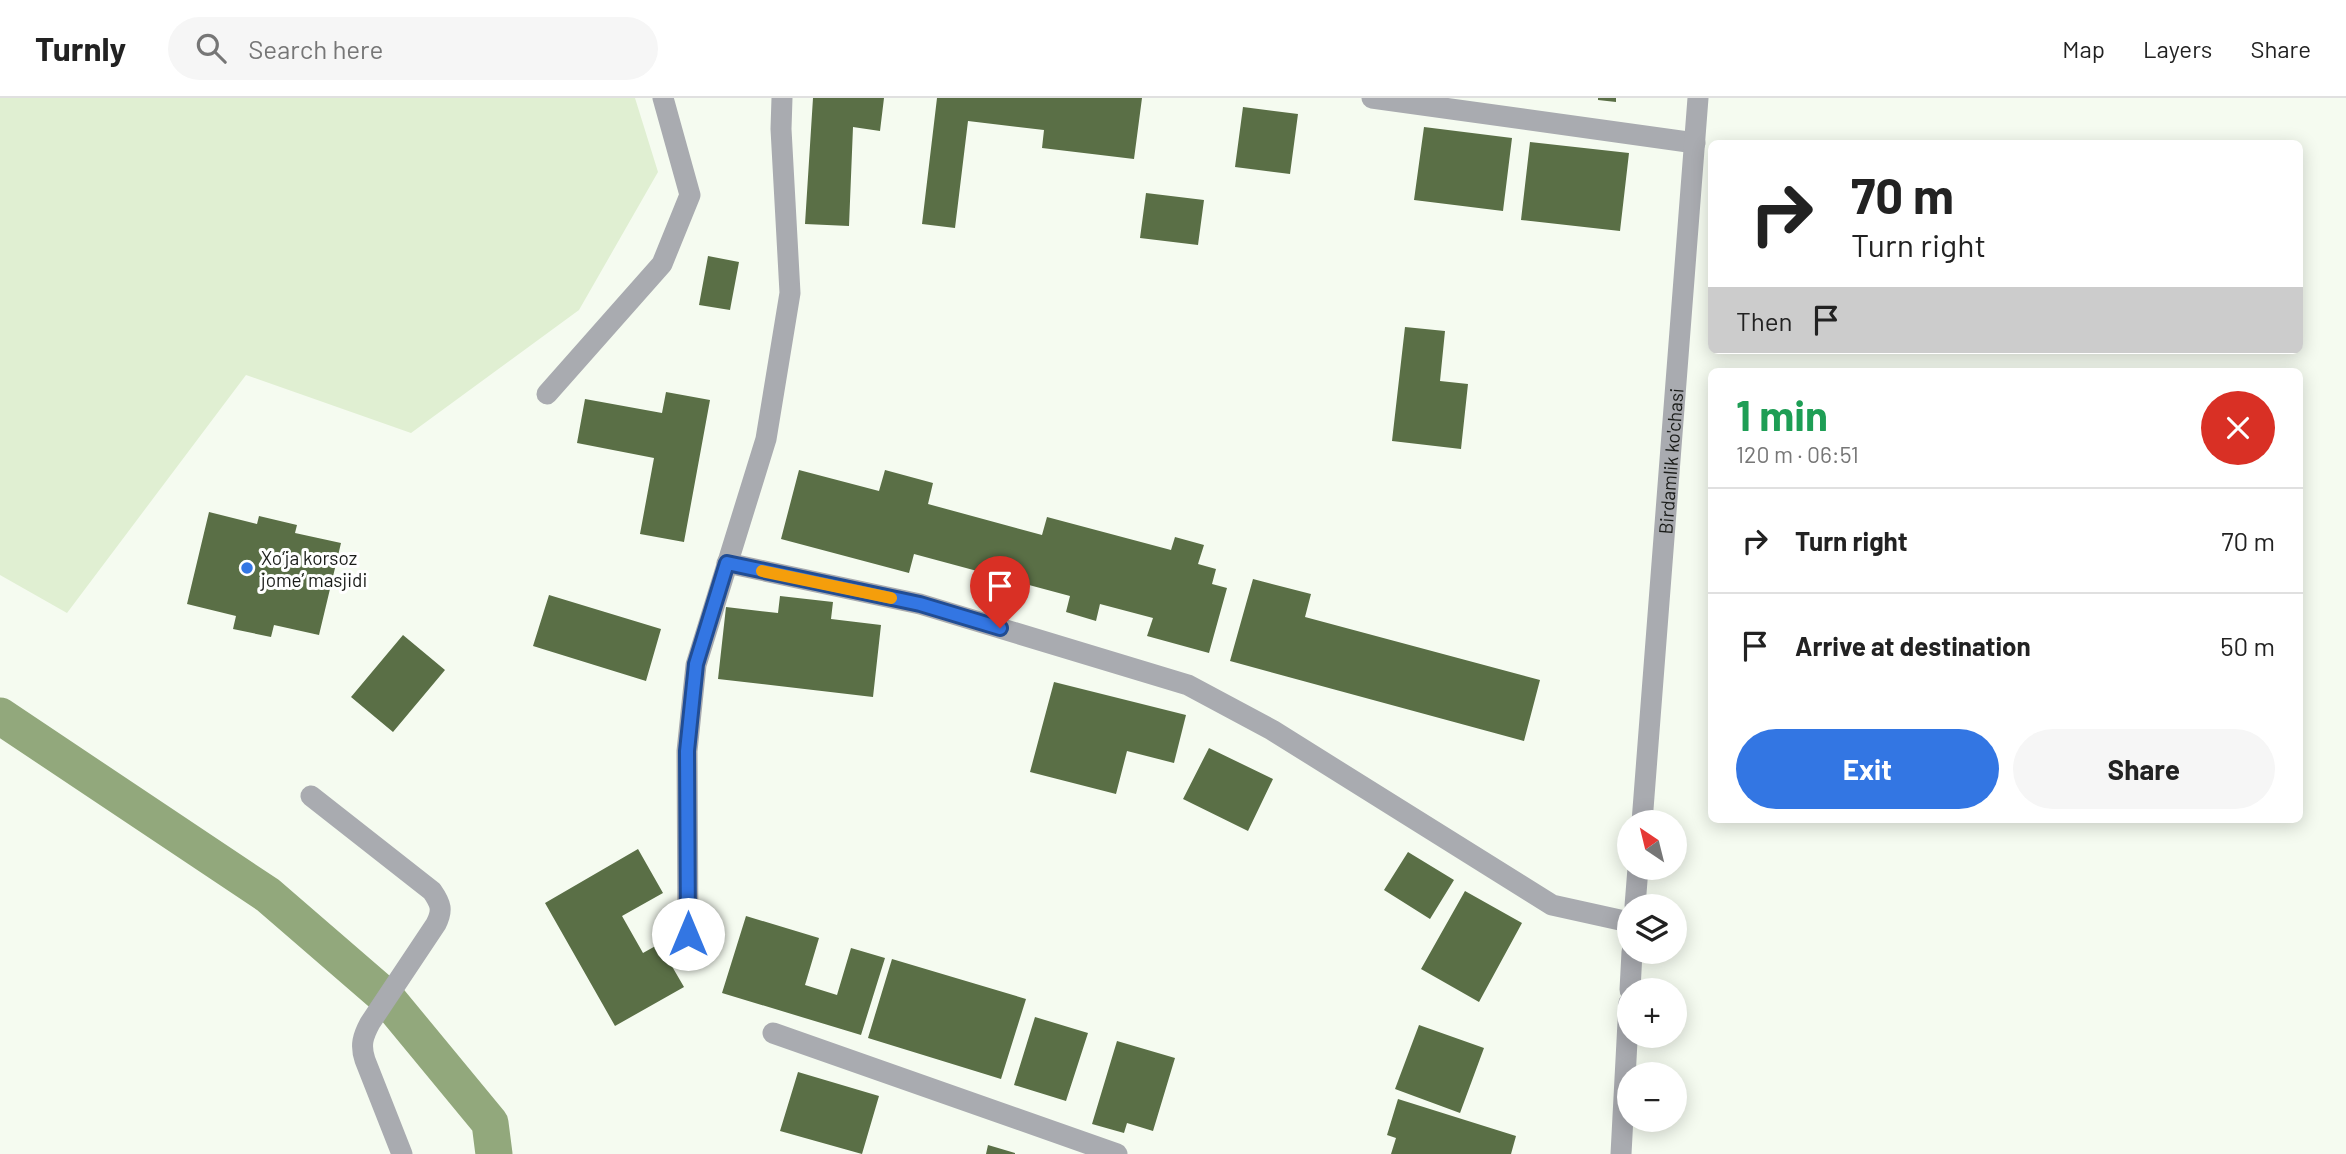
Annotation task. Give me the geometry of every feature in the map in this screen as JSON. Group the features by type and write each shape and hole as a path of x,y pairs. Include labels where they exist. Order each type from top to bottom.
{"street":[{"path":"547,394 662,264 690,195 663,98"},
{"path":"688,934 687,751 696,664 766,439 790,293 781,129 782,98"},
{"path":"1372,98 1695,143"},
{"name":"Birdamlik ko'chasi","path":"1643,810 1699,98"},
{"path":"727,563 920,604 1188,685 1272,730 1552,905 1617,919"},
{"path":"311,796 432,891 440,902 442,912 436,924 362,1037 365,1060 402,1154"},
{"path":"773,1033 1117,1154"},
{"path":"1621,1154 1627,1048"}],"green space":[{"path":"0,98 635,98 658,172 579,310 411,433 246,375 67,613 0,575"}],"building":[{"path":"813,98 884,98 880,131 853,127 849,226 805,224"},
{"path":"937,98 1142,98 1134,159 1042,148 1044,130 968,121 955,228 922,224"},
{"path":"1616,98 1616,102 1598,100"},
{"path":"1243,107 1298,114 1290,174 1235,167"},
{"path":"1424,127 1512,138 1503,211 1414,200"},
{"path":"1530,142 1629,153 1620,231 1521,220"},
{"path":"1146,193 1204,200 1198,245 1140,238"},
{"path":"708,256 739,262 730,310 699,305"},
{"path":"1405,327 1445,331 1440,381 1468,384 1461,449 1392,441"},
{"path":"666,392 710,400 684,542 640,534 654,458 577,443 585,399 662,413"},
{"path":"799,470 879,491 885,470 933,483 928,504 1042,535 1047,517 1171,550 1175,537 1204,545 1198,564 1216,569 1212,584 1227,588 1209,653 1147,636 1153,618 1100,604 1096,621 1066,612 1070,596 914,554 909,573 781,539"},
{"path":"209,512 257,524 259,516 297,525 295,533 341,543 319,635 274,625 271,637 233,629 236,616 187,604"},
{"path":"1253,579 1311,594 1305,617 1540,680 1524,741 1230,661"},
{"path":"549,595 661,629 646,681 533,646"},
{"path":"780,596 833,602 831,619 881,625 873,697 718,679 726,607 778,613"},
{"path":"403,635 445,670 393,732 351,697"},
{"path":"1054,682 1186,715 1174,763 1127,751 1116,794 1030,772"},
{"path":"1209,748 1273,779 1248,831 1183,799"},
{"path":"638,849 663,893 622,916 643,953 659,944 684,987 615,1026 545,903"},
{"path":"1408,852 1454,880 1430,919 1384,890"},
{"path":"1465,891 1522,923 1479,1002 1421,969"},
{"path":"746,916 819,938 805,985 837,995 851,948 885,958 861,1035 722,993"},
{"path":"892,959 1026,999 1001,1079 868,1038"},
{"path":"1035,1017 1088,1033 1066,1101 1014,1085"},
{"path":"1419,1025 1484,1048 1460,1113 1395,1089"},
{"path":"1117,1041 1175,1058 1153,1131 1127,1123 1124,1133 1092,1124"},
{"path":"798,1072 879,1096 862,1154 780,1131"},
{"path":"1398,1099 1516,1136 1511,1154 1391,1154 1396,1138 1387,1135"},
{"path":"988,1145 1015,1153 1015,1154 986,1154"}],"waterway":[{"path":"0,716 268,895 386,997 490,1123 494,1154"}],"slow traffic":[{"path":"762,571 891,598"}],"place":[{"name":"Xo‘ja korsoz jome’ masjidi","path":"247,568"}],"route":[{"path":"688,934 687,751 696,664 727,563 920,604 1000,628"}]}
